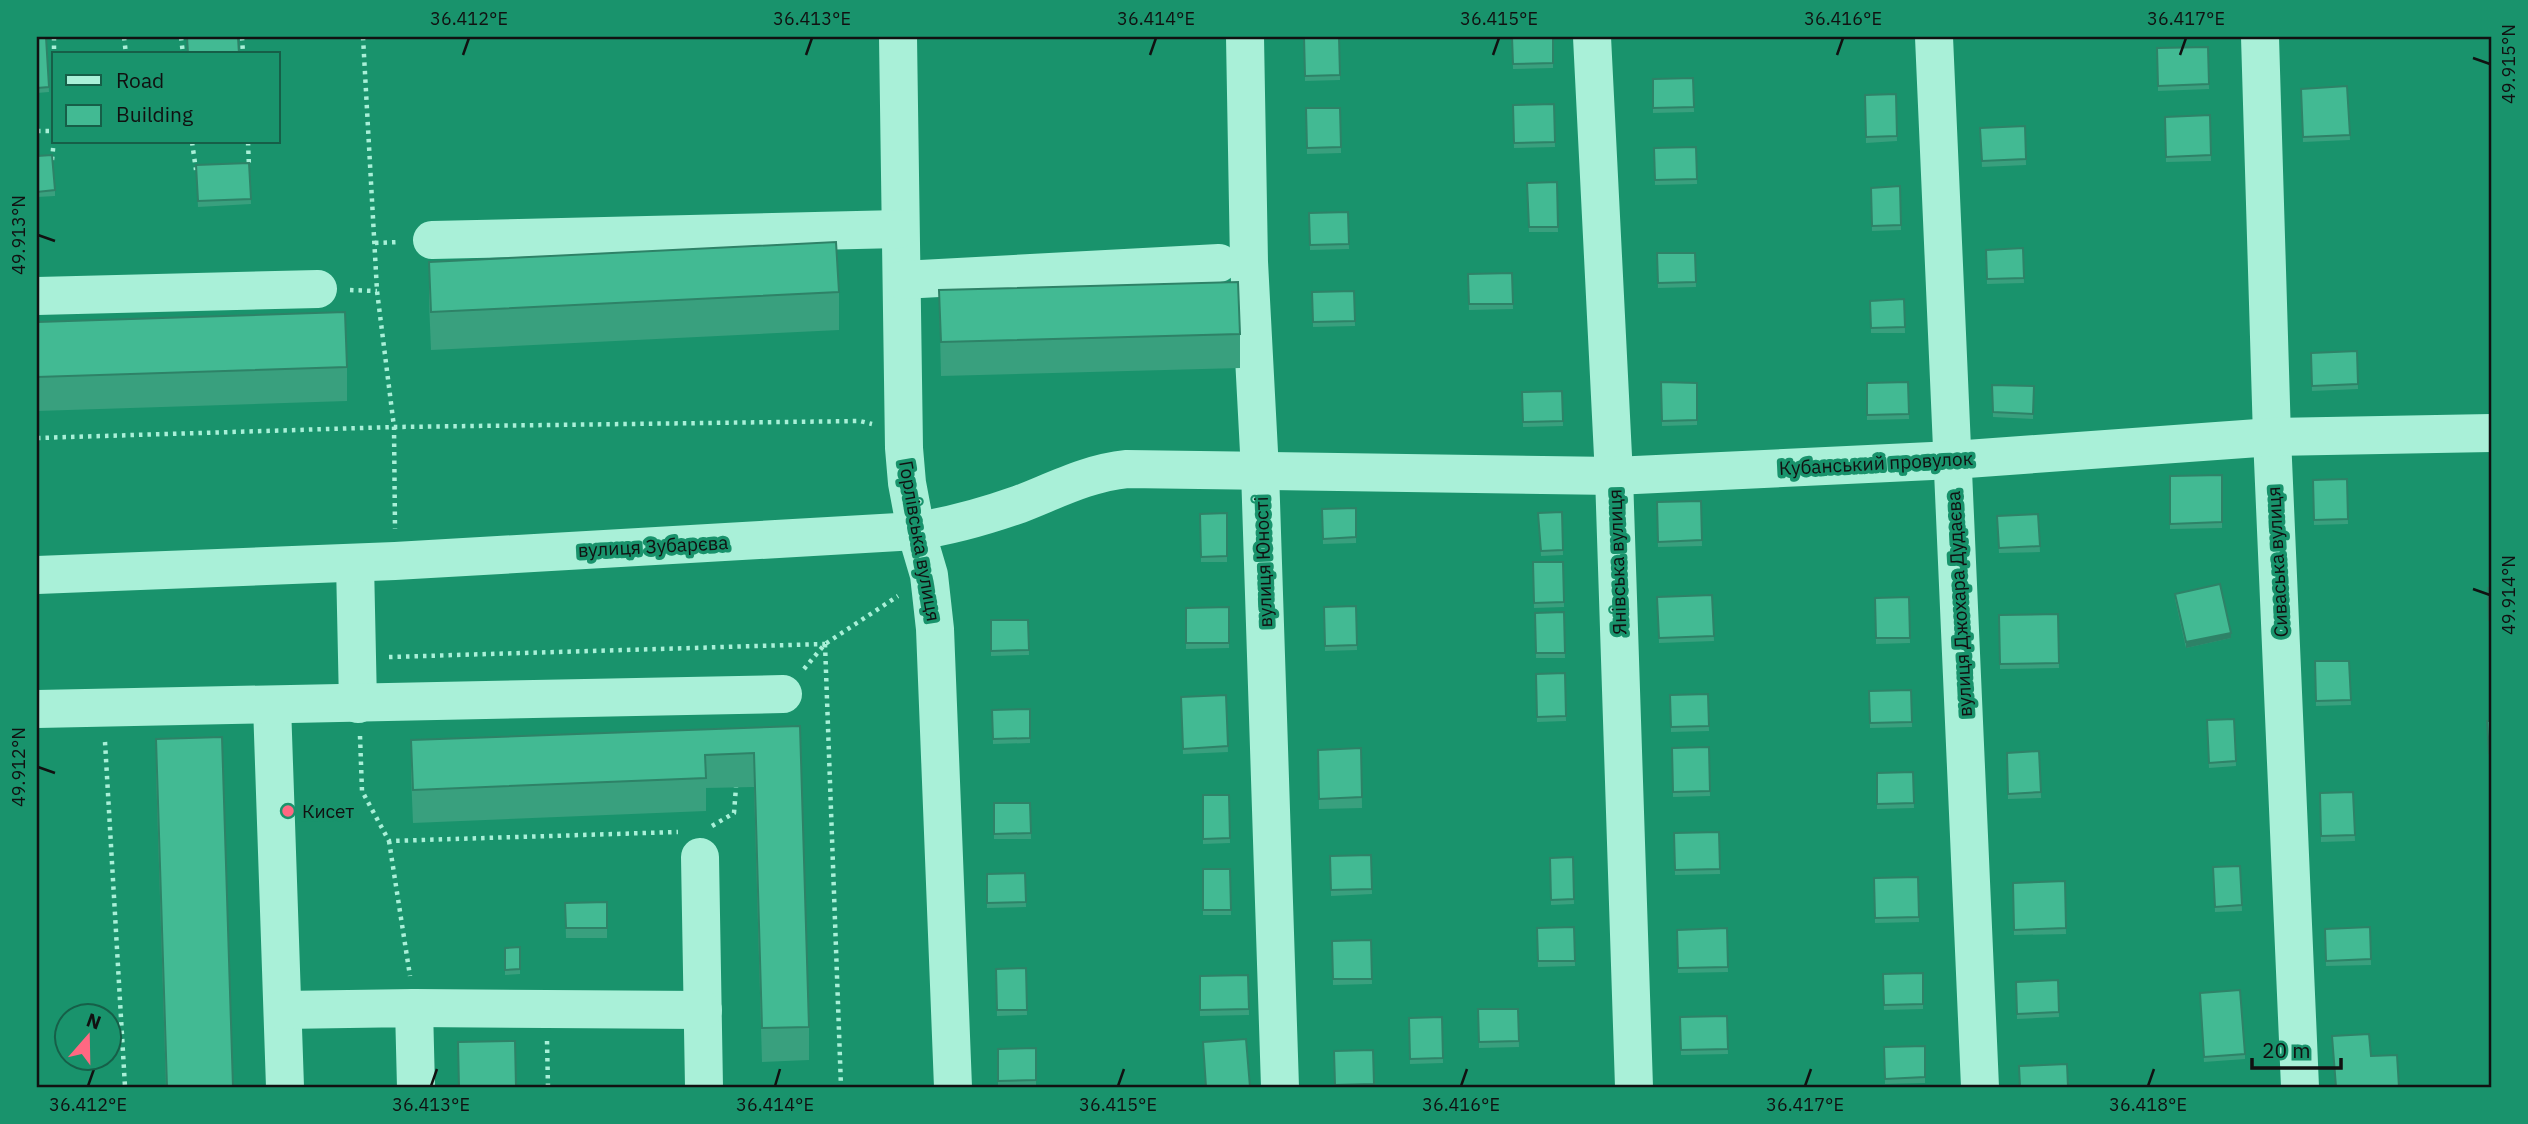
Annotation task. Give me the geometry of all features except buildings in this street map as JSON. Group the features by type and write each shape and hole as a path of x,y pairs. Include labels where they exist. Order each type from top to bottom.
{"street":[{"name":"Горлівська вулиця","path":"898,37 904,448 916,531 929,575 935,629 953,1087"},
{"name":"вулиця Юності","path":"1245,37 1249,262 1260,471 1280,1087"},
{"name":"Янівська вулиця","path":"1592,37 1614,477 1634,1087"},
{"name":"вулиця Джохара Дудаєва","path":"1934,37 1980,1087"},
{"name":"Сиваська вулиця","path":"2260,37 2272,437 2300,1087"},
{"path":"432,240 899,229"},
{"path":"902,280 1219,263"},
{"path":"37,296 318,289"},
{"name":"Кубанський провулок","path":"1260,471 1614,477 1952,460 2272,437 2491,433"},
{"name":"вулиця Зубарєва","path":"37,575 355,563 916,531 990,514 1082,477 1105,471 1260,471"},
{"path":"355,563 358,704"},
{"path":"37,709 783,694"},
{"path":"272,705 285,1087"},
{"path":"701,844 704,1087"},
{"path":"414,1008 416,1087"},
{"path":"283,1010 704,1010"}],"path":[{"path":"363,37 377,291 394,427 395,530"},
{"path":"52,160 54,144"},
{"path":"192,144 196,170"},
{"path":"248,144 249,168"},
{"path":"37,438 394,427 860,421 886,427 904,448"},
{"path":"357,658 825,644 929,575"},
{"path":"825,644 841,1087"},
{"path":"358,704 362,791 389,841 414,1008"},
{"path":"103,708 125,1087"},
{"path":"389,841 701,844 734,813 736,787"},
{"path":"547,1009 548,1087"}],"place":[{"name":"Кисет","path":"288,811"}]}
